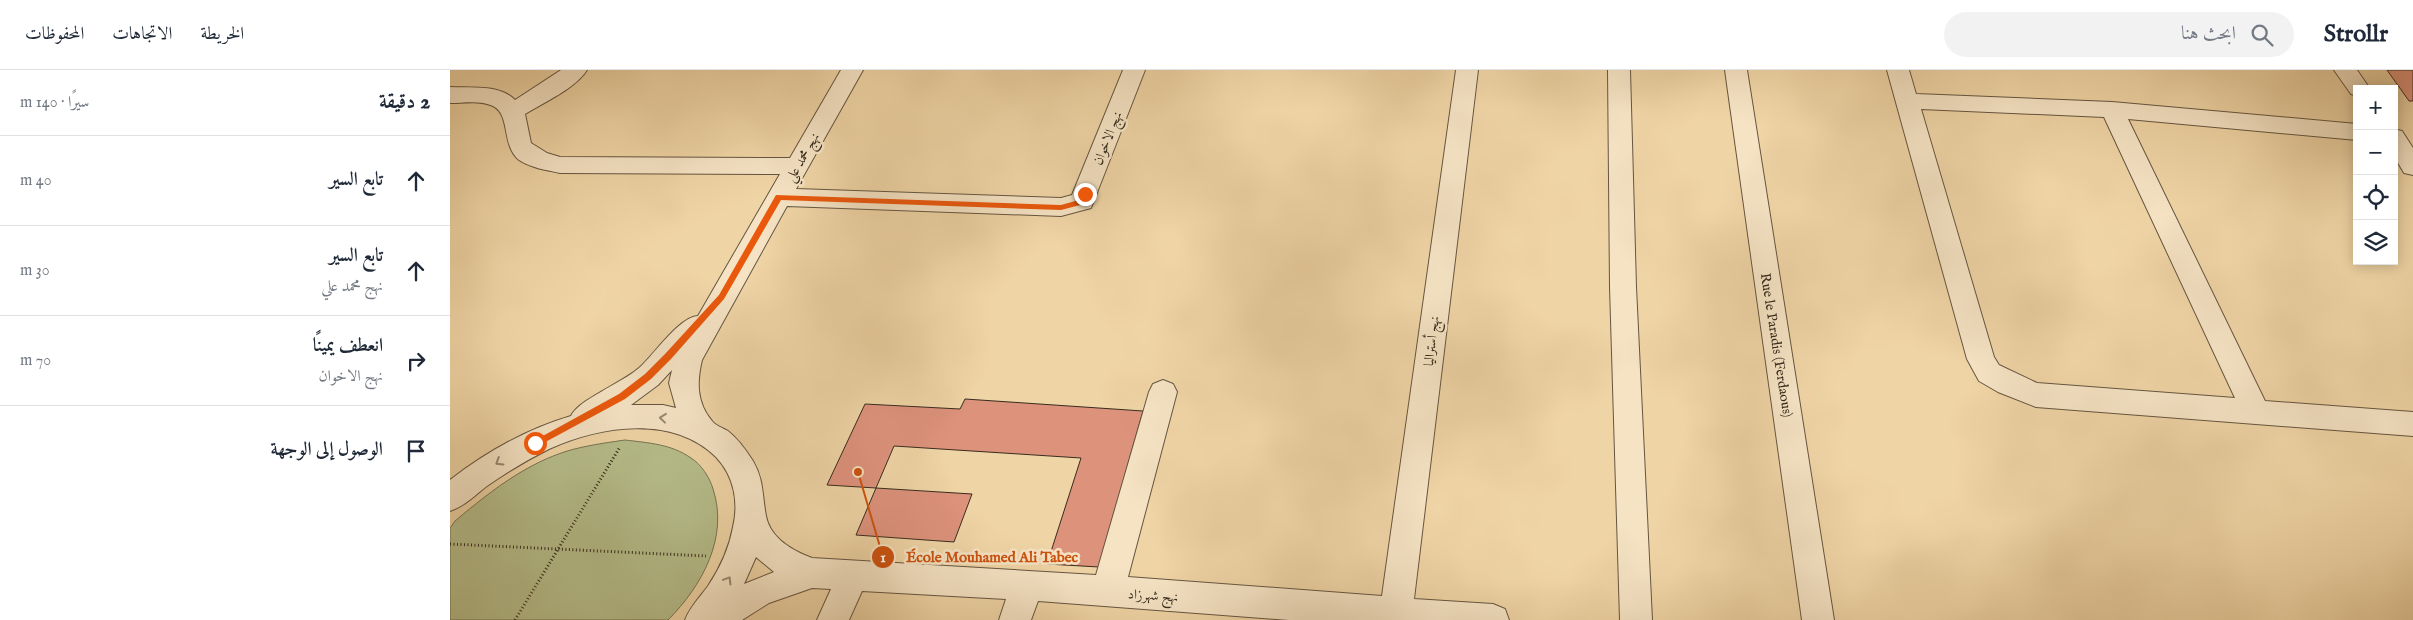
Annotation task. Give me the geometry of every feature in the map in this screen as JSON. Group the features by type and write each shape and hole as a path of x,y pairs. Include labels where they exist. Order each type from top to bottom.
{"street":[{"path":"513,111 549,90 576,70"},
{"name":"نهج محمد علي","path":"722,297 852,70"},
{"name":"نهج الاخوان","path":"779,197 1074,206 1082,202 1134,70"},
{"name":"نهج أستراليا","path":"1396,613 1467,70"},
{"path":"1619,70 1623,287 1636,620"},
{"name":"Rue le Paradis (Ferdaous)","path":"1736,70 1818,620"},
{"path":"1898,70 1981,359 1989,373 2008,384 2036,395 2413,424"},
{"path":"2345,70 2356,85"},
{"path":"450,95 486,97 503,101 513,111 518,141 523,151 543,162 560,165 796,166"},
{"path":"1907,101 2112,110 2353,132"},
{"path":"2112,110 2256,412"},
{"path":"2398,136 2413,136"},
{"path":"2398,143 2413,167"},
{"path":"701,428 687,402 683,384 688,359 722,297"},
{"path":"535,443 622,396 648,377 722,297"},
{"path":"1108,591 1163,392"},
{"path":"451,497 474,478 518,450 564,430 609,419 638,417 674,420 701,428 723,442 739,461 748,484 750,514 745,542 732,575 701,620"},
{"path":"750,514 761,541 770,554 812,574"},
{"path":"712,620 758,592 812,574"},
{"name":"نهج شهرزاد","path":"812,574 1027,585 1493,620"},
{"path":"832,620 852,576"},
{"path":"1015,620 1027,585"}],"path":[{"path":"515,620 638,417"},
{"path":"450,544 739,558"}],"green space":[{"path":"625,440 660,445 683,453 702,468 713,489 718,525 715,543 709,560 692,592 668,620 450,620 450,528 455,521 499,486 531,466 548,458 583,447"}],"building":[{"path":"2387,70 2413,70 2413,101 2409,101"},
{"path":"965,399 1143,411 1099,567 1047,564 1081,458 894,446 876,488 827,485 865,404 960,409"},
{"path":"876,488 972,494 954,542 856,535"}],"place":[{"name":"École Mouhamed Ali Tabec","path":"858,472"}],"route":[{"path":"535,443 622,396 648,377 722,297 779,197 1061,207 1074,206 1082,202 1085,194"}]}
